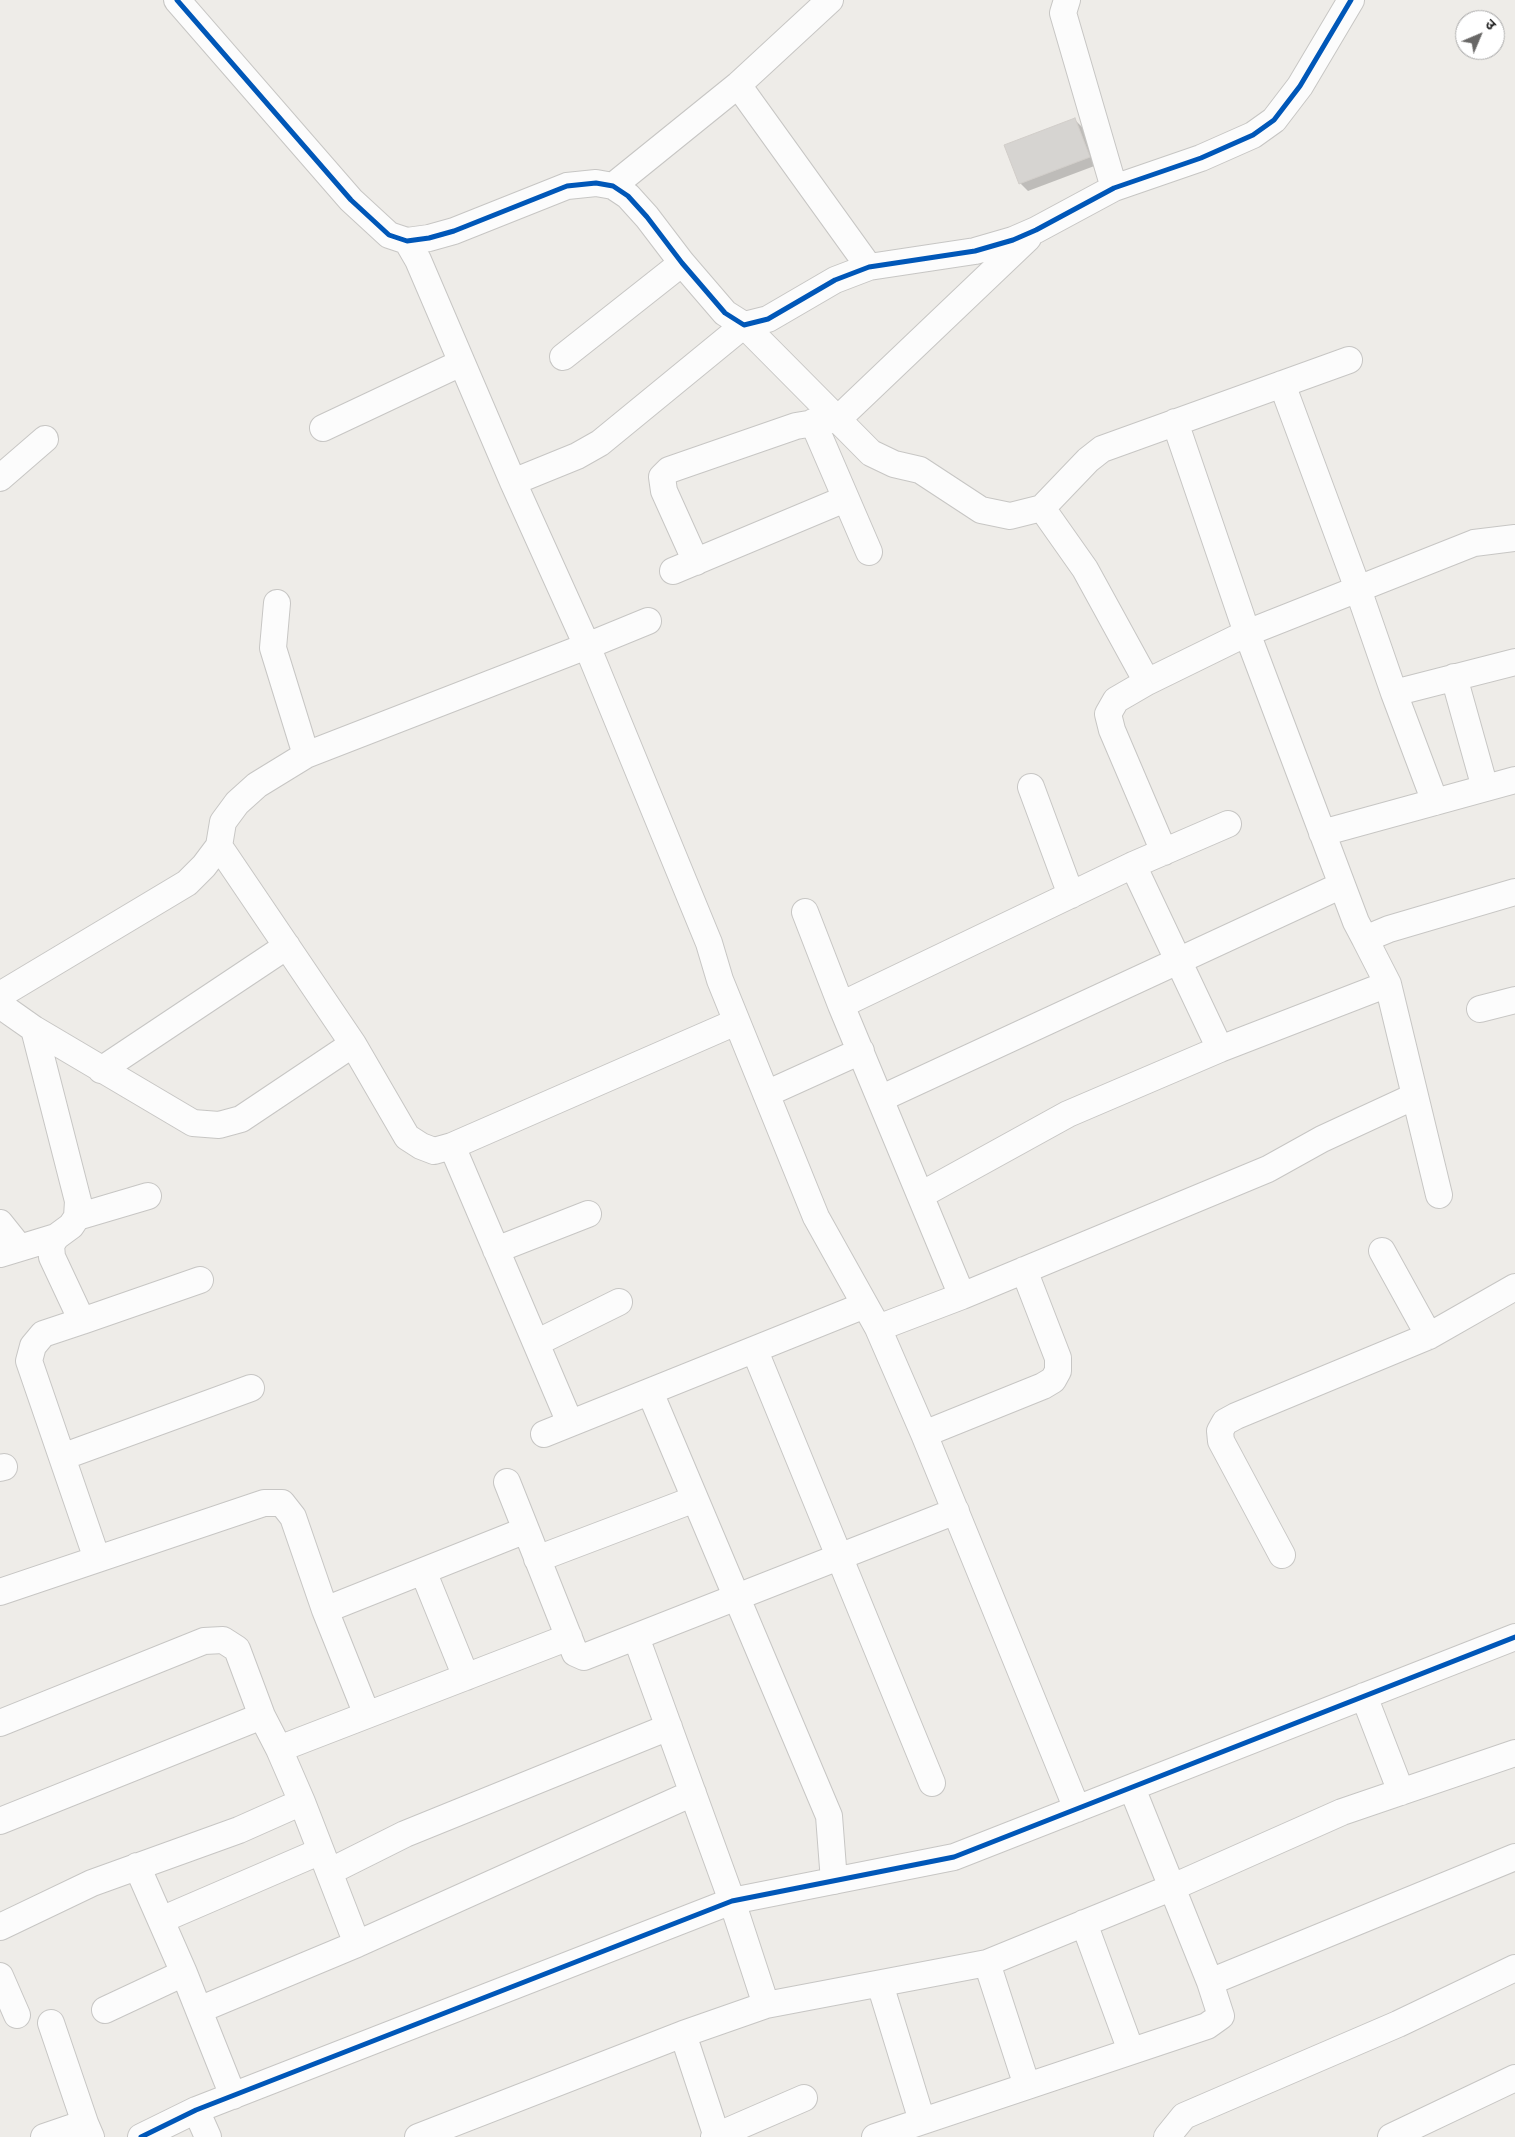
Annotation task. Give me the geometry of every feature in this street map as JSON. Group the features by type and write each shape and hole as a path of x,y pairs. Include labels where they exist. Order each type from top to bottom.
{"street":[{"path":"177,0 351,200 389,236 407,242 429,238 454,231 567,186 596,183 613,186 628,196 725,313 744,325 826,420 871,454 894,464 920,470 981,510 1010,516 1042,508 1088,460 1102,449 1349,360"},
{"path":"613,186 738,85 830,0"},
{"path":"1066,0 1063,13 1114,188"},
{"path":"513,482 577,456 600,443 744,325 768,319 835,280 869,267 975,251 1013,240 1036,230 1114,188 1201,158 1235,145 1253,135 1274,120 1300,86 1351,0"},
{"path":"738,85 869,267"},
{"path":"845,499 684,567 662,477 669,470 796,426 826,420 1036,230"},
{"path":"407,242 418,260 513,482 587,646 709,943 720,980 736,1022 816,1218 878,1328 956,1511 1077,1809"},
{"path":"562,357 682,263"},
{"path":"323,428 461,363"},
{"path":"1282,384 1435,802"},
{"path":"826,420 845,499 869,552"},
{"path":"1175,422 1247,633 1322,833 1365,939 1388,984 1439,1195"},
{"path":"0,478 45,438"},
{"path":"1042,508 1085,569 1147,682"},
{"path":"1164,852 1112,730 1108,714 1116,700 1147,682 1247,633 1474,543 1515,538"},
{"path":"278,604 273,648 306,755"},
{"path":"353,1044 242,1119 219,1125 193,1123 101,1070 34,1029 1,1006 186,883 204,866 219,846 223,822 237,803 256,785 306,755 648,621"},
{"path":"1394,693 1515,662"},
{"path":"1454,677 1485,788"},
{"path":"1322,833 1515,780"},
{"path":"1031,787 1071,894"},
{"path":"841,1005 1133,865 1228,824"},
{"path":"219,846 353,1044 407,1137 421,1146 434,1151 452,1146 736,1022"},
{"path":"1133,865 1220,1049"},
{"path":"882,1098 1342,885"},
{"path":"1365,939 1389,929 1515,892"},
{"path":"805,912 841,1005 882,1098 962,1296"},
{"path":"101,1070 287,946"},
{"path":"921,1195 1068,1114 1220,1049 1388,984"},
{"path":"1480,1009 1515,1000"},
{"path":"0,1223 10,1251 56,1237 71,1226 77,1217 78,1201 34,1029"},
{"path":"766,1094 862,1051"},
{"path":"878,1328 962,1296 1268,1169 1322,1139 1415,1096"},
{"path":"452,1146 570,1423"},
{"path":"77,1217 148,1196"},
{"path":"496,1250 588,1214"},
{"path":"56,1237 51,1245 52,1257 82,1321"},
{"path":"1382,1252 1429,1336"},
{"path":"924,1434 1043,1386 1053,1380 1058,1371 1058,1358 1024,1270"},
{"path":"97,1559 29,1361 33,1346 43,1334 200,1280"},
{"path":"1282,1555 1221,1441 1220,1431 1225,1422 1429,1336 1515,1287"},
{"path":"536,1343 619,1302"},
{"path":"544,1434 755,1351 865,1305"},
{"path":"755,1351 932,1783"},
{"path":"62,1457 251,1388"},
{"path":"650,1392 829,1816 834,1881"},
{"path":"507,1482 575,1653 584,1657 956,1511"},
{"path":"537,1559 695,1499"},
{"path":"0,1592 264,1503 282,1503 293,1517 325,1610 367,1715"},
{"path":"325,1610 526,1530"},
{"path":"423,1571 466,1677"},
{"path":"141,2137 196,2110 732,1901 954,1858 1515,1636"},
{"path":"279,1749 569,1637"},
{"path":"636,1637 732,1901 766,2005"},
{"path":"0,1724 204,1641 223,1640 237,1649 262,1716 302,1802 357,1944"},
{"path":"1364,1696 1401,1792"},
{"path":"0,1820 262,1716"},
{"path":"161,1920 405,1834 669,1727"},
{"path":"418,2137 683,2034 766,2005 987,1963 1173,1887 1342,1812 1515,1753"},
{"path":"875,2137 1207,2026 1221,2016 1210,1982 1173,1887 1132,1788"},
{"path":"199,2010 357,1944 693,1793"},
{"path":"0,1927 92,1883 239,1830 302,1802"},
{"path":"1210,1982 1515,1857"},
{"path":"138,1866 233,2096"},
{"path":"1084,1923 1131,2051"},
{"path":"987,1963 1027,2086"},
{"path":"1167,2137 1184,2116 1398,2024 1515,1968"},
{"path":"105,2010 184,1974"},
{"path":"0,1976 17,2015"},
{"path":"880,1984 922,2121"},
{"path":"44,2137 88,2130 51,2023"},
{"path":"683,2034 716,2137 804,2098"},
{"path":"1391,2137 1515,2078"},
{"path":"196,2110 208,2137"}],"building":[{"path":"1075,118 1090,157 1019,184 1004,145"}],"cycle path":[{"path":"177,0 351,200 389,235 407,241 429,238 454,231 567,186 596,183 613,186 628,196 647,217 682,263 725,313 744,325 768,319 835,280 869,267 975,251 1013,240 1036,230 1114,188 1201,158 1253,135 1274,120 1300,86 1351,0"},
{"path":"141,2137 196,2110 732,1901 954,1857 1515,1637"}]}
